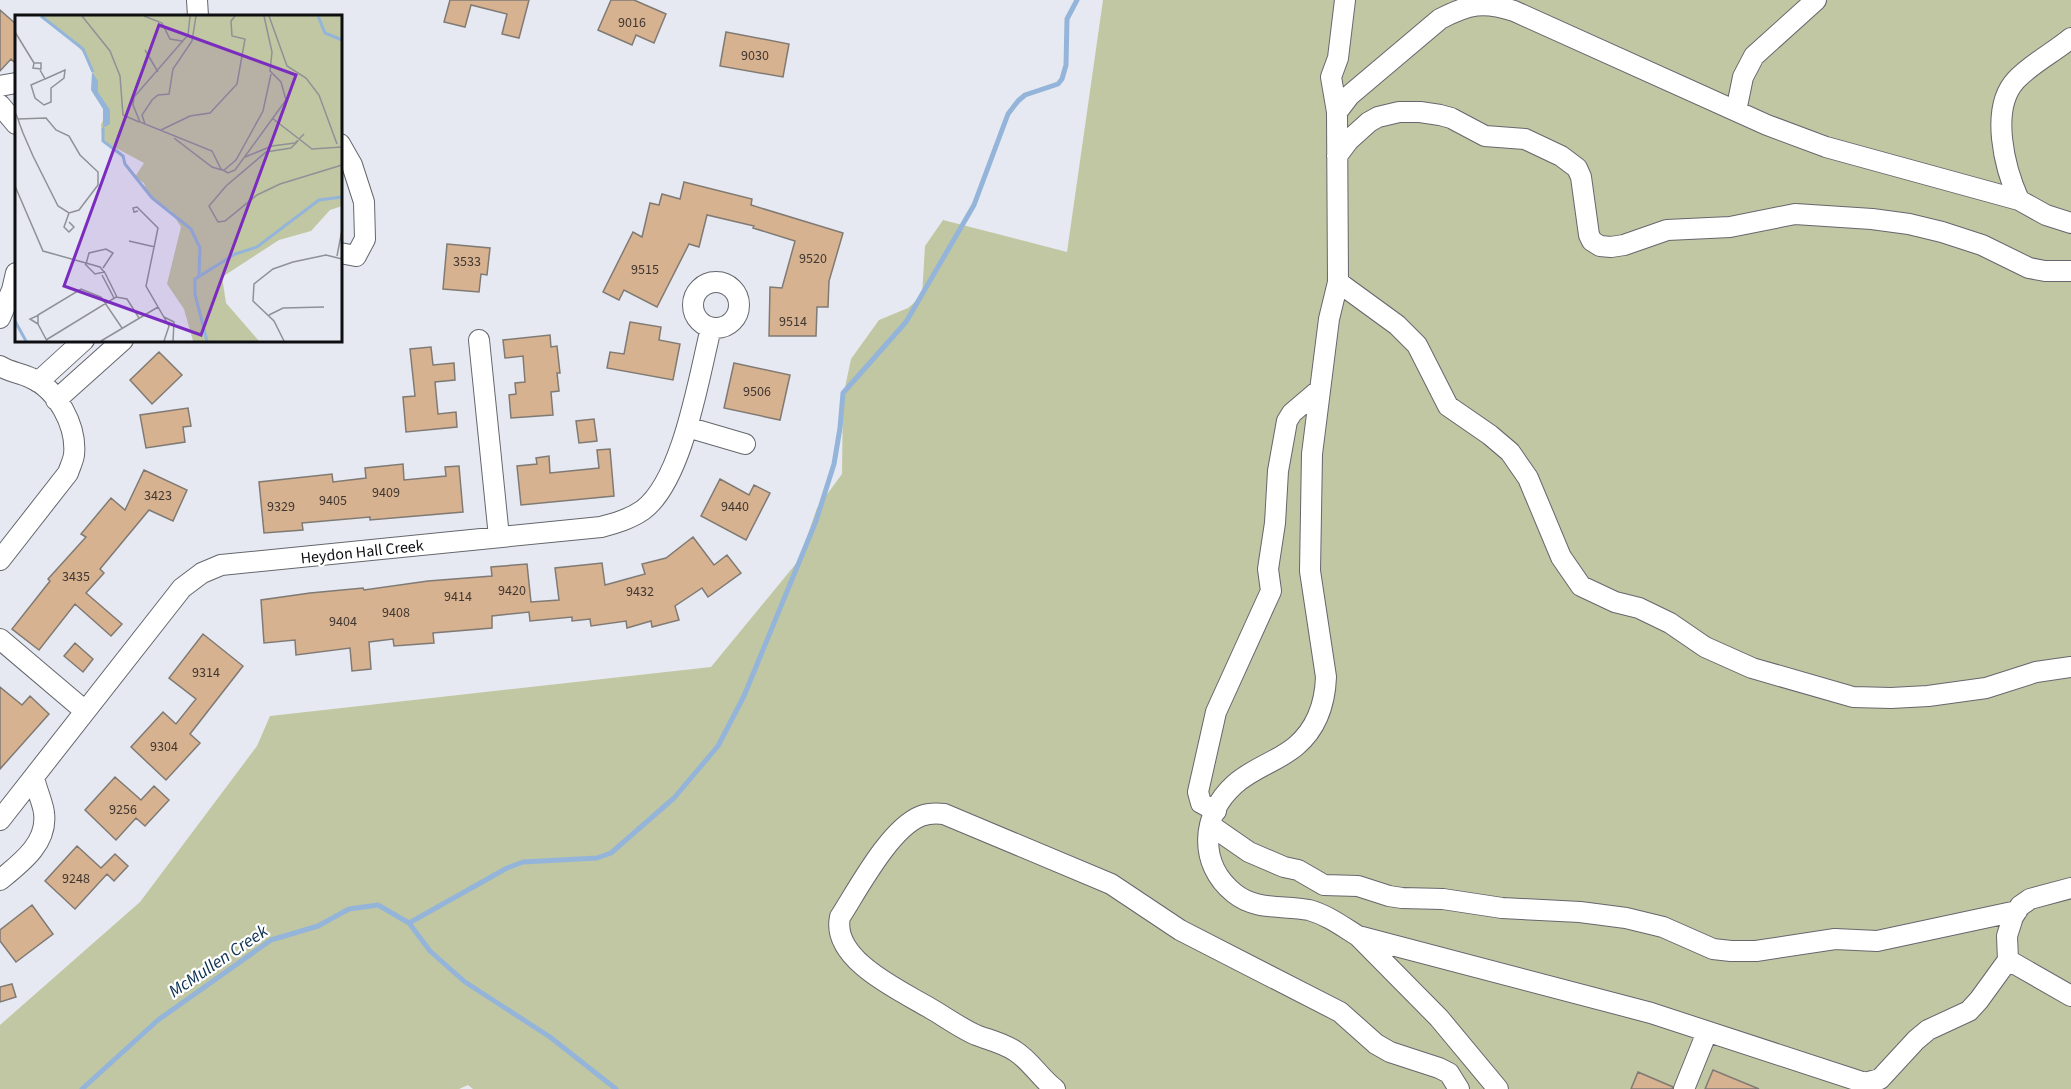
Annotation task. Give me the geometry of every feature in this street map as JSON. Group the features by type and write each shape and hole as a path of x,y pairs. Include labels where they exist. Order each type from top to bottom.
{"street":[{"path":"197,0 198,15"},
{"path":"1345,0 1338,58 1331,77 1336,112 1338,282 1329,319 1312,454 1310,571 1324,656 1325,694 1320,714 1296,746 1233,785 1213,818 1206,840 1211,861 1220,879 1235,893 1249,901 1269,907 1308,910 1326,916 1358,936 1439,1018 1498,1089"},
{"path":"1736,111 1743,77 1754,56 1816,0"},
{"path":"1336,112 1350,95 1440,19 1456,10 1492,2 1767,125 1826,147 2019,200 2046,214 2071,223"},
{"path":"2019,200 2009,175 2001,129 2007,94 2014,82 2031,66 2071,38"},
{"path":"0,86 15,82"},
{"path":"0,105 15,123"},
{"path":"1337,156 1359,130 1378,117 1398,112 1440,115 1451,118 1485,136 1525,139 1572,162 1581,177 1589,235 1592,241 1600,246 1624,245 1667,231 1730,227 1795,214 1910,224 1982,245 2029,268 2045,271 2071,271"},
{"path":"342,148 352,165 364,202 365,239 356,256 342,254"},
{"path":"0,318 15,277"},
{"path":"1338,282 1397,325 1417,345 1448,406 1510,452 1528,478 1561,557 1581,586 1615,602 1639,608 1670,623 1704,647 1752,668 1853,697 1928,696 1986,688 2036,672 2071,667"},
{"name":"Heydon Hall Creek","path":"0,820 182,588 202,573 221,565 601,526 625,520 644,510 668,480 687,427 711,328"},
{"path":"479,340 499,537"},
{"path":"38,382 82,342"},
{"path":"56,400 121,342"},
{"path":"0,366 32,378 52,393 66,415 73,436 74,455 68,473 0,560"},
{"path":"1319,390 1292,413 1287,421 1278,471 1275,523 1268,569 1271,591 1216,712 1198,792 1201,802 1213,818 1249,852 1284,867 1298,870 1324,885 1358,886 1402,898 1443,899 1502,908 1580,912 1626,918 1663,927 1713,949 1731,951 1756,951 1835,939 1877,941 2016,910 2030,899 2071,888"},
{"path":"687,427 745,444"},
{"path":"0,639 85,711"},
{"path":"0,880 25,860 44,833 44,810 34,777"},
{"path":"1055,1089 1026,1059 1013,1050 975,1034 882,980 859,963 842,939 838,927 840,917 887,844 919,817 932,813 944,814 1111,884 1180,930 1340,1012 1376,1044 1390,1052 1449,1073 1459,1089"},
{"path":"1358,936 1617,1004 1865,1083 1872,1083 1880,1079 1928,1030 1969,1011 1979,1000 2008,960 2007,936 2016,910"},
{"path":"2008,960 2071,996"},
{"path":"1683,1089 1707,1032"}],"green space":[{"path":"1103,0 2071,0 2071,1089 473,1089 468,1085 459,1089 0,1089 0,1025 140,902 257,746 270,716 711,667 799,560 817,508 842,474 843,397 851,359 879,320 908,308 922,296 925,246 943,220 1067,252"}],"building":[{"path":"450,0 529,0 519,38 502,34 507,14 471,5 465,27 444,22"},
{"path":"611,0 634,0 666,14 654,43 636,35 632,45 598,30"},
{"path":"0,10 15,23 15,63 11,59 0,71"},
{"path":"726,32 789,44 783,77 720,66"},
{"path":"684,182 752,199 751,205 843,233 829,281 828,307 817,307 816,336 769,336 770,287 782,288 795,241 753,228 754,226 707,215 699,247 689,244 657,307 624,290 619,300 603,292 633,232 642,237 650,203 659,205 662,194 680,199"},
{"path":"447,244 490,248 487,275 481,274 479,292 443,289"},
{"path":"630,322 661,327 659,340 680,344 673,380 607,368 610,352 624,354"},
{"path":"550,335 551,347 557,346 560,373 557,373 559,391 551,392 553,415 511,418 509,395 516,394 515,383 525,382 523,356 505,358 503,340"},
{"path":"431,347 433,365 454,363 455,380 435,382 438,414 456,412 457,427 406,432 403,397 415,396 410,349"},
{"path":"159,352 182,375 152,404 130,380"},
{"path":"734,363 790,375 780,420 724,408"},
{"path":"188,408 191,426 183,427 185,442 146,448 140,415"},
{"path":"594,419 597,441 579,443 576,421"},
{"path":"610,449 614,496 521,505 517,466 537,464 536,458 549,456 550,473 599,468 597,450"},
{"path":"403,464 404,480 446,476 445,467 459,466 463,512 302,523 303,530 264,533 259,482 332,474 333,482 366,478 365,468"},
{"path":"144,470 187,490 173,521 149,510 100,569 104,573 86,593 122,624 111,636 75,604 39,650 12,629 50,581 48,579 86,537 81,534 111,498 125,510"},
{"path":"720,479 749,495 754,485 770,493 746,540 701,516"},
{"path":"693,537 714,565 727,555 741,573 708,597 702,588 675,606 679,620 652,627 651,621 627,628 626,621 591,626 590,619 572,621 572,617 530,621 529,612 492,616 492,628 433,633 434,643 394,646 393,639 369,642 371,669 352,671 350,648 296,655 295,640 264,643 261,600 310,593 363,588 364,590 428,581 492,576 491,567 527,564 531,602 559,600 555,568 602,563 605,585 645,574 642,564 666,558"},
{"path":"203,634 243,666 190,734 200,743 166,780 131,747 163,712 176,724 196,699 169,678"},
{"path":"75,643 93,659 83,672 64,656"},
{"path":"0,687 22,705 30,696 49,714 0,769"},
{"path":"115,777 141,800 154,786 169,800 145,826 136,818 116,840 85,810"},
{"path":"77,846 101,868 115,854 128,866 114,881 107,874 75,909 45,881"},
{"path":"32,905 53,934 16,962 0,941 0,930"},
{"path":"12,984 16,997 0,1002 0,987"},
{"path":"1713,1070 1759,1089 1705,1089"},
{"path":"1638,1072 1673,1087 1672,1089 1631,1089"}],"waterway":[{"path":"409,923 507,868 523,862 597,858 611,853 674,798 718,746 744,696 816,521 834,464 843,393 906,322 974,205 1008,114 1025,95 1058,84 1062,79 1066,65 1067,19 1077,0"},
{"name":"McMullen Creek","path":"82,1089 158,1020 271,940 318,926 349,909 378,905 409,923 430,951 465,982 550,1037 616,1089"}]}
